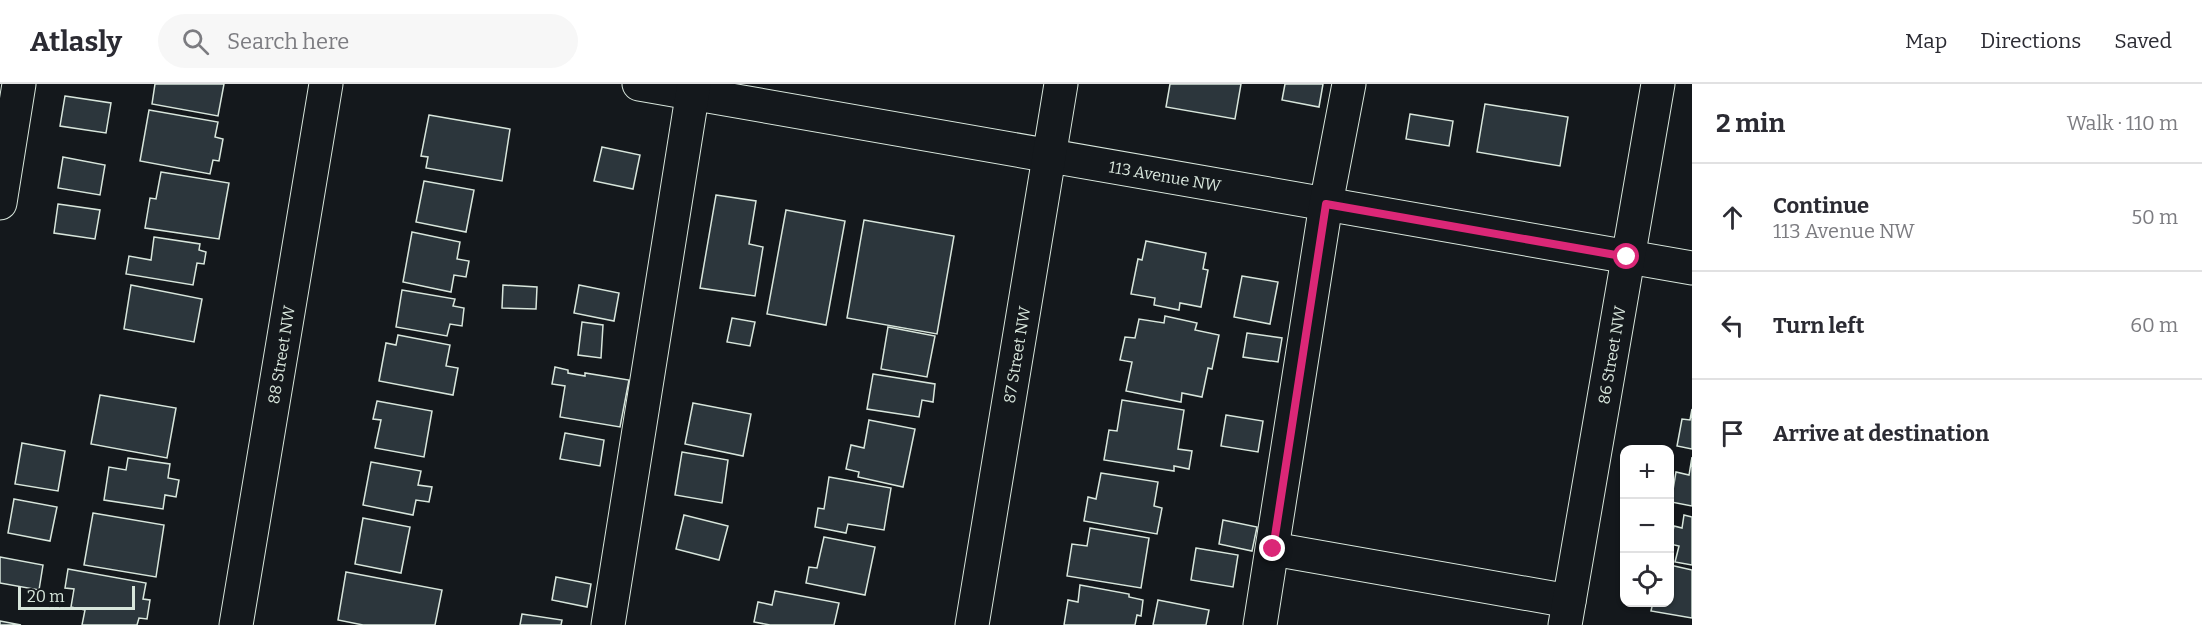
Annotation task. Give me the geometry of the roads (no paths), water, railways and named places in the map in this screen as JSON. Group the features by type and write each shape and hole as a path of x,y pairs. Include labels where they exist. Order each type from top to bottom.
{"street":[{"path":"0,203 19,84"},
{"name":"88 Street NW","path":"236,625 326,84"},
{"name":"113 Avenue NW","path":"639,84 693,89 1048,155 1692,268"},
{"name":"87 Street NW","path":"972,625 1061,84"},
{"path":"1260,625 1326,204 1349,84"},
{"name":"86 Street NW","path":"1567,613 1658,84"},
{"path":"608,625 693,89"},
{"path":"1273,549 1567,613"}]}
